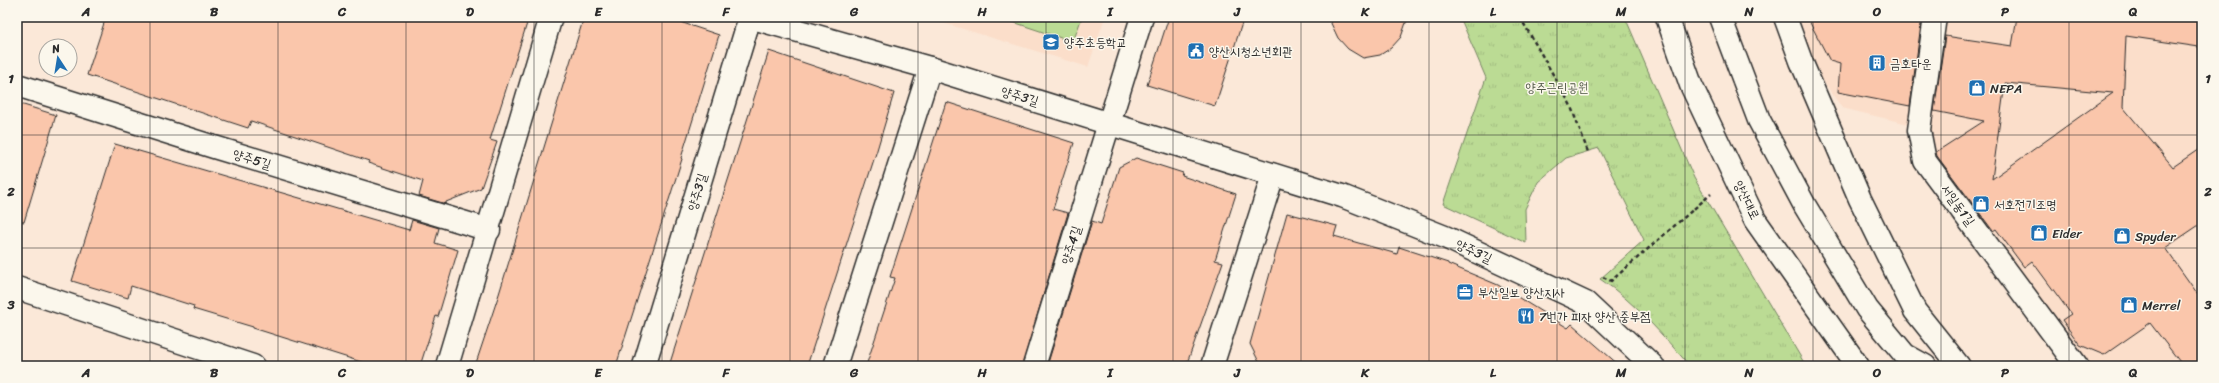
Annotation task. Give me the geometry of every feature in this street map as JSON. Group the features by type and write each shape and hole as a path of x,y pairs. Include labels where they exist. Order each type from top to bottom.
{"street":[{"path":"447,366 489,230 551,17"},
{"name":"양주3길","path":"644,366 749,17 930,68 1342,196 1445,237 1586,303 1653,366"},
{"path":"1109,124 1142,17"},
{"name":"양산대로","path":"1667,17 1691,85 1755,220 1858,366"},
{"path":"1720,17 1759,120 1805,206 1867,309 1906,360 1925,366"},
{"path":"1785,17 1801,61 1860,199 1912,304 1959,366"},
{"name":"서일동1길","path":"1935,17 1919,130 1926,161 2077,366"},
{"path":"835,366 930,68"},
{"name":"양주5길","path":"17,85 214,147 489,230"},
{"name":"양주4길","path":"1034,366 1109,124"},
{"path":"1212,366 1273,175"},
{"path":"17,288 254,366"}],"path":[{"path":"1520,17 1570,104 1588,152"},
{"path":"1603,277 1611,280 1713,192"}],"shaded area":[{"name":"양주초등학교","path":"924,17 1105,17 1088,67"},
{"name":"금호타운","path":"1794,17 1930,17 1915,112 1908,124 1842,108 1809,61"},
{"path":"1944,17 2202,17 2202,366 2083,366 1930,156 1928,126"}],"green space":[{"path":"998,17 1082,17 1073,42"},
{"name":"양주근린공원","path":"1460,17 1625,17 1694,178 1806,366 1690,366 1636,308 1600,279 1644,240 1599,148 1566,158 1538,182 1525,209 1526,243 1443,204 1486,78"}],"building":[{"path":"106,17 529,17 490,140 497,142 481,188 446,202 446,204 419,196 423,181 368,163 369,161 251,121 248,128 87,75"},
{"path":"584,17 665,17 719,35 681,158 682,159 616,366 475,366 499,294"},
{"name":"양산시청소년회관","path":"1169,17 1244,17 1215,106 1147,85"},
{"path":"1328,17 1408,17 1401,37 1391,48 1380,55 1363,58 1348,49 1338,38"},
{"name":"금호타운","path":"1807,17 1922,17 1910,106 1838,92 1840,64 1830,61"},
{"path":"2017,17 2202,17 2199,47 2126,36 2123,107 2173,167 2202,147 2202,223 2165,248 2202,300 2202,366 2183,366 2150,323 2104,355 2080,345 2062,320 2071,314 2032,261 2024,267 1996,229 1993,231 1937,156 1936,152 1984,121 1934,111 1945,36 2012,46","holes":["2005,83 2113,93 1992,179"]},
{"path":"769,51 894,93 877,150 807,366 669,366"},
{"path":"946,102 1074,143 1053,209 1068,213 1022,366 866,366 895,278 890,277"},
{"path":"17,103 56,115 24,222 17,221"},
{"path":"115,144 409,230 412,220 439,228 435,243 458,250 438,317 436,316 420,366 374,366 193,309 194,306 131,286 128,298 72,281"},
{"path":"1136,158 1183,173 1182,176 1236,194 1215,260 1223,262 1186,366 1047,366 1092,221 1101,224 1119,167"},
{"path":"1287,213 1337,226 1334,236 1397,254 1399,247 1448,263 1498,285 1568,328 1572,324 1620,366 1274,366 1259,362 1250,344"}],"place":[{"name":"양주초등학교","path":"1051,42"},
{"name":"양산시청소년회관","path":"1196,51"},
{"name":"금호타운","path":"1877,63"},
{"name":"NEPA","path":"1977,88"},
{"name":"서호전기조명","path":"1981,204"},
{"name":"Eider","path":"2039,233"},
{"name":"Spyder","path":"2122,236"},
{"name":"부산일보 양산지사","path":"1465,292"},
{"name":"Merrel","path":"2129,305"},
{"name":"7번가 피자 양산 중부점","path":"1526,316"}]}
